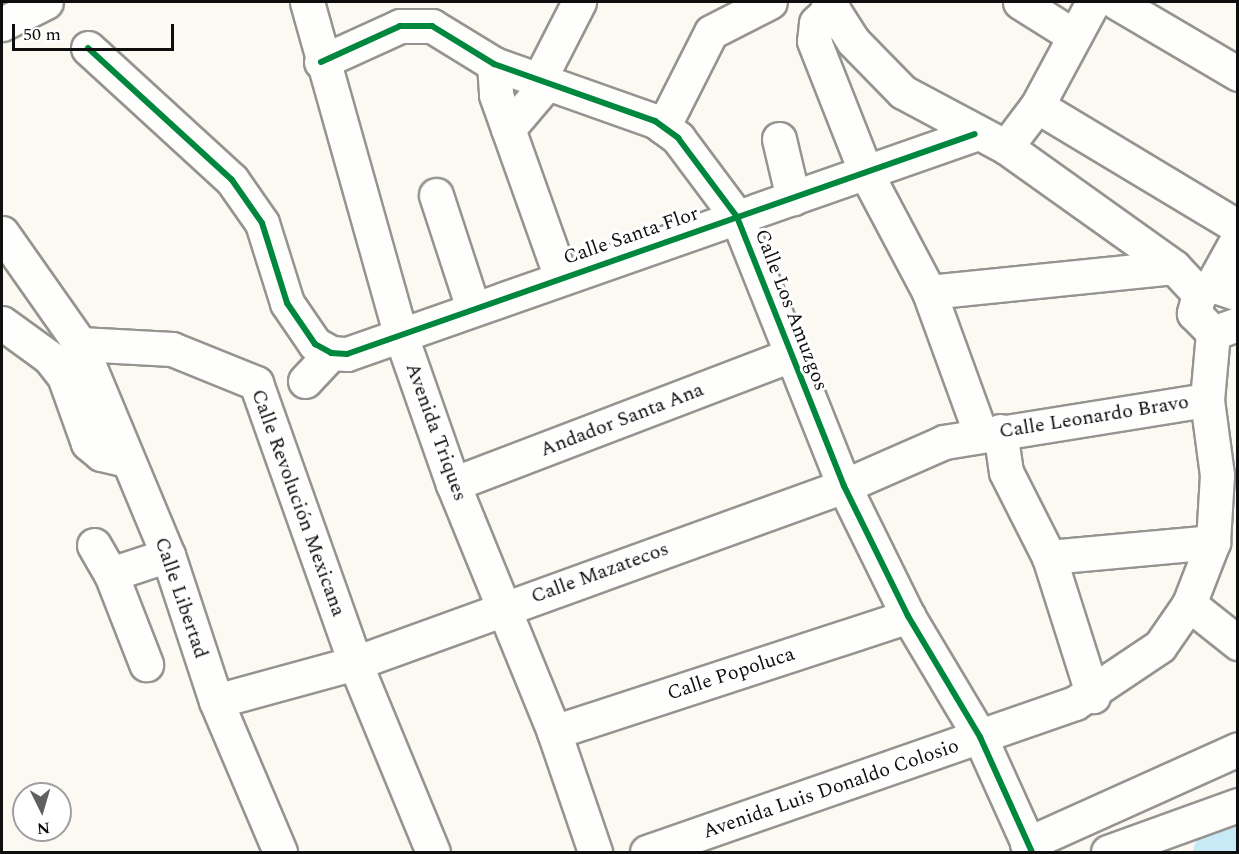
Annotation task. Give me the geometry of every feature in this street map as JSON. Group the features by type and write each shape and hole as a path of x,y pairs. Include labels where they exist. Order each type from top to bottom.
{"street":[{"path":"2,24 42,2"},
{"name":"Avenida Triques","path":"307,2 321,62 400,333 453,484 554,732 595,852"},
{"path":"508,129 543,81 579,2"},
{"path":"663,127 711,32 770,2"},
{"path":"1020,2 1074,36"},
{"path":"1006,147 1037,106 1093,2"},
{"path":"1116,2 1238,74"},
{"path":"1093,696 1049,557 1006,472 930,292 866,172 814,41 816,23 830,4 853,41 903,92 975,134 1006,147 1174,267 1216,291"},
{"name":"Calle Los Amuzgos","path":"321,62 400,26 436,14 494,64 663,127 696,159 737,217 844,486 908,616 980,737 1030,848"},
{"path":"88,48 232,180 262,223 287,303 315,344 331,353 305,381"},
{"path":"494,64 508,129 561,278"},
{"path":"1037,106 1238,227"},
{"name":"Calle Santa Flor","path":"331,353 347,354 400,333 975,134"},
{"path":"779,139 793,198"},
{"path":"436,195 473,308"},
{"path":"2,232 80,344"},
{"path":"1225,328 1194,313 1216,291 1238,238"},
{"path":"930,292 1174,267"},
{"path":"2,322 50,357 64,376 88,443 101,454 127,460"},
{"name":"Avenida Luis Donaldo Colosio","path":"647,852 1093,696 1160,646 1189,604 1213,542 1227,475 1208,400 1225,328"},
{"name":"Calle Libertad","path":"80,344 168,555 216,701 280,852"},
{"name":"Calle Revolución Mexicana","path":"80,344 172,349 256,383 355,663 432,852"},
{"name":"Andador Santa Ana","path":"453,484 791,355"},
{"name":"Calle Leonardo Bravo","path":"990,433 1208,400"},
{"name":"Calle Mazatecos","path":"216,701 355,663 844,486 944,442 990,433"},
{"path":"1049,557 1213,542"},
{"path":"94,545 111,574 146,664"},
{"path":"111,574 168,555"},
{"path":"1189,604 1237,642"},
{"name":"Calle Popoluca","path":"554,732 908,616"},
{"path":"1030,848 1238,749"},
{"path":"1108,852 1238,806"}],"waterway":[{"path":"1212,852 1238,841"}],"cycle path":[{"path":"321,62 400,26 432,26 494,64 655,121 678,138 737,217 844,486 908,616 980,737 1032,852"},
{"path":"88,48 232,180 262,223 287,303 315,344 331,353 347,354 975,134"}]}
